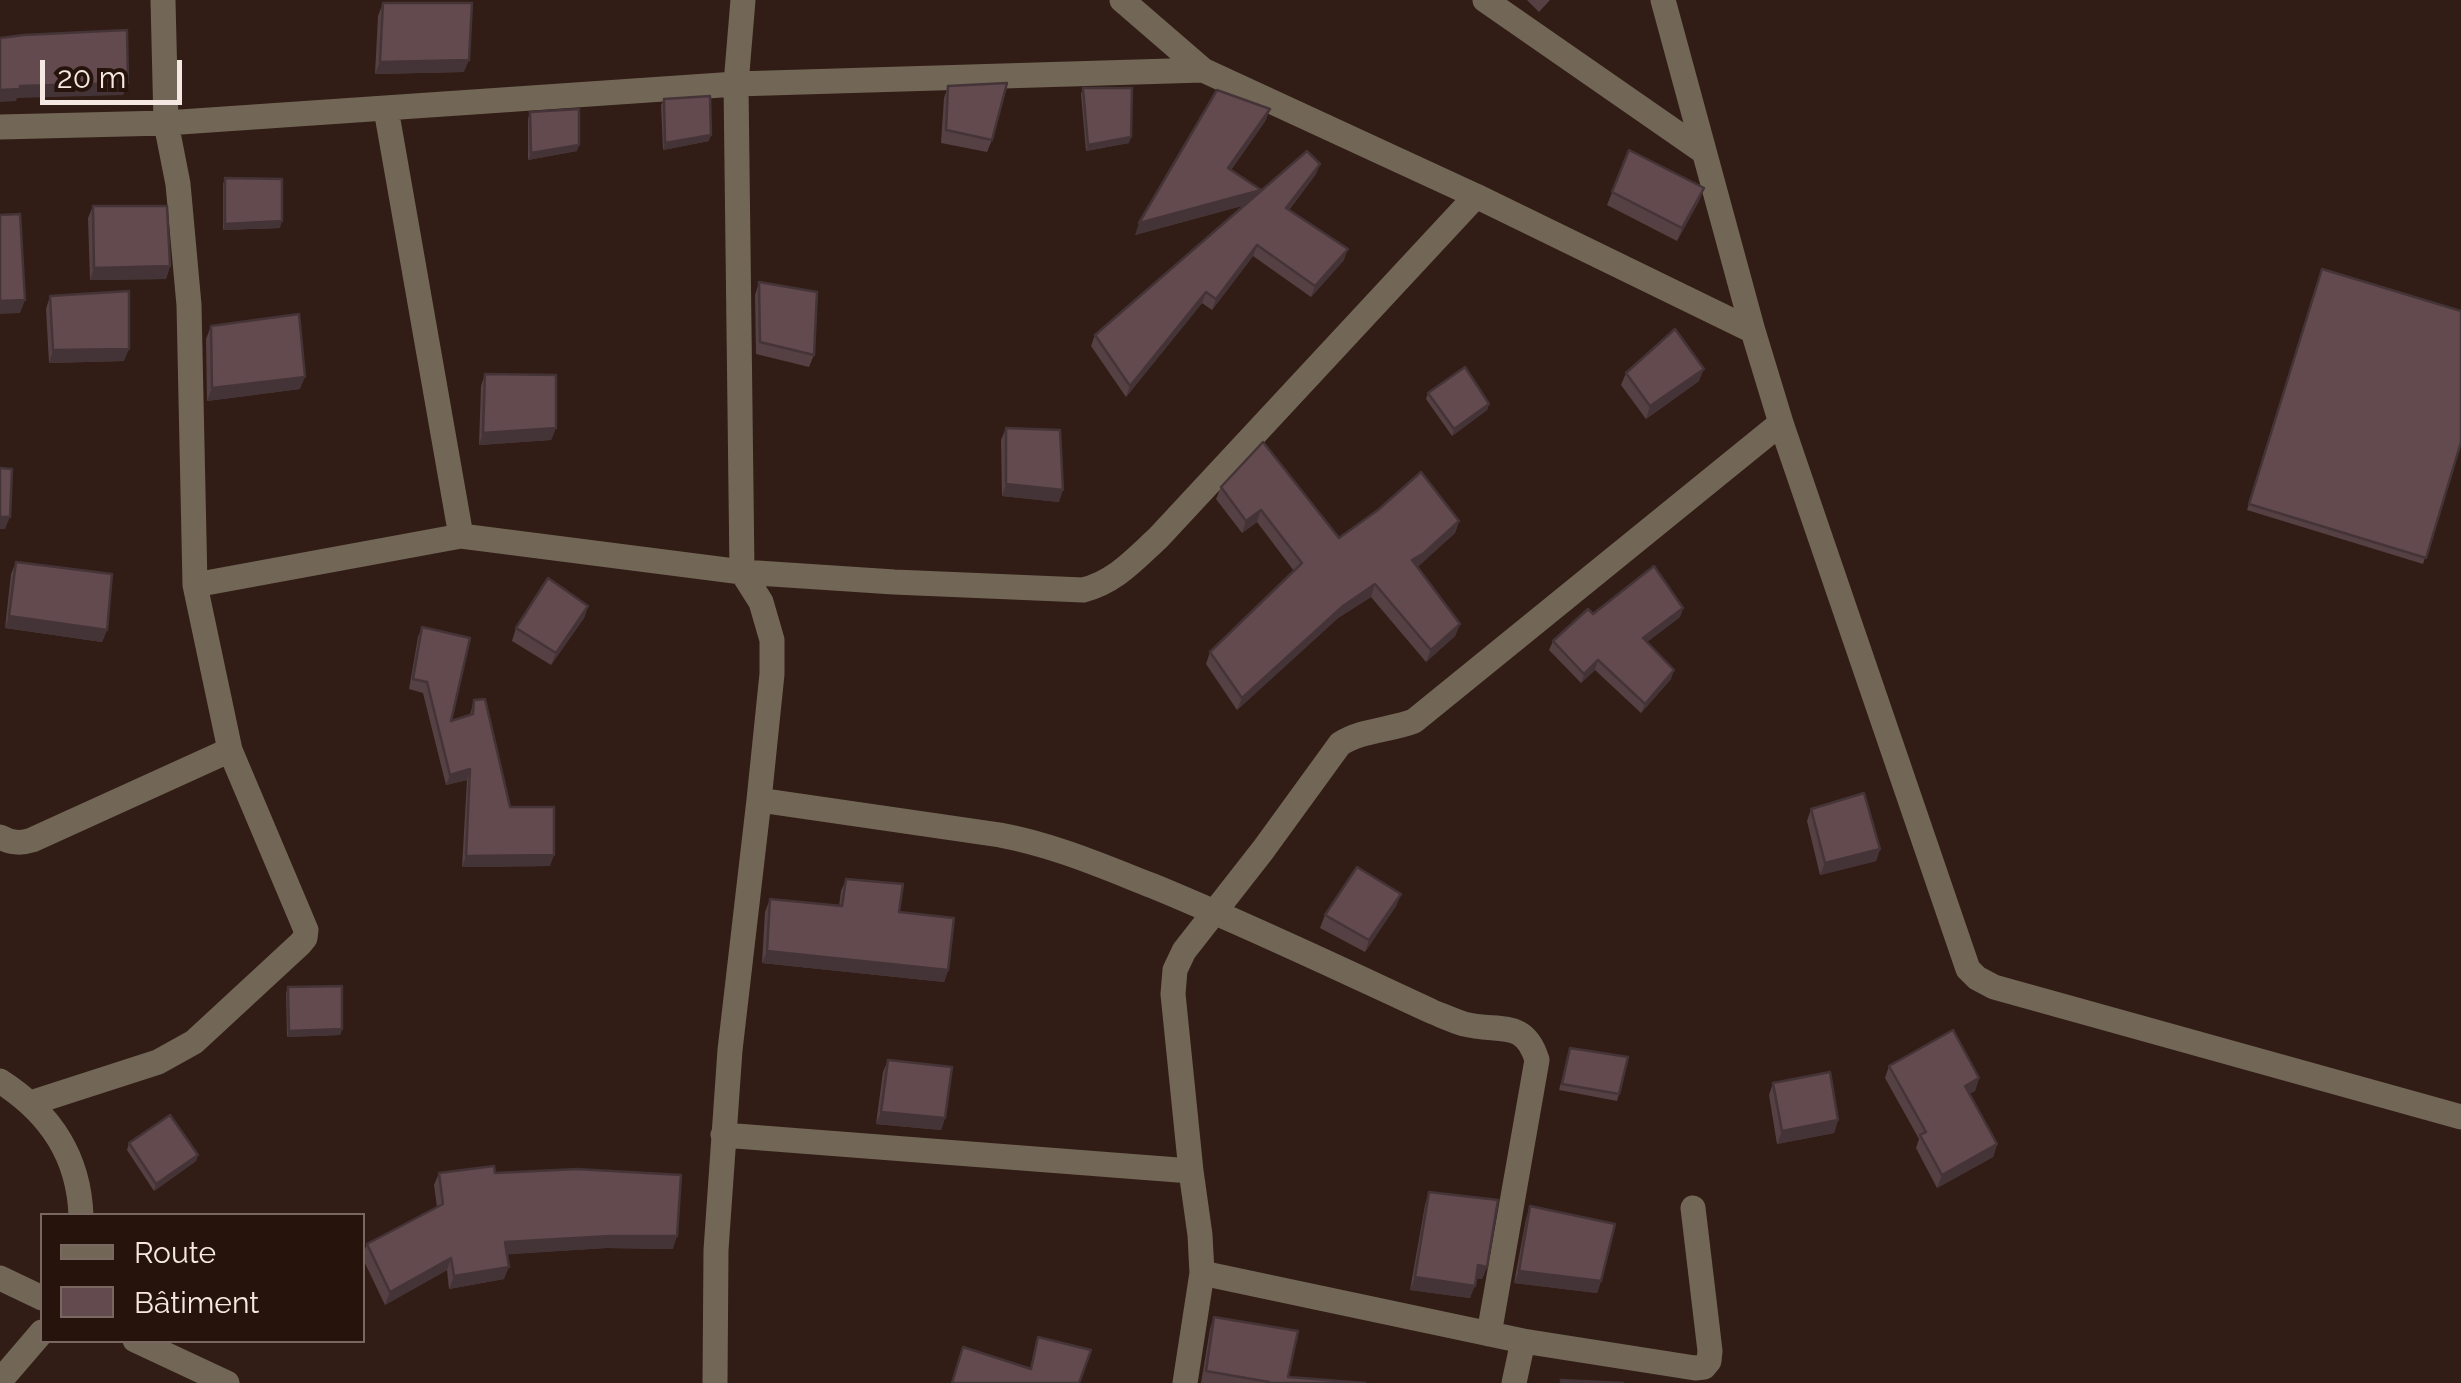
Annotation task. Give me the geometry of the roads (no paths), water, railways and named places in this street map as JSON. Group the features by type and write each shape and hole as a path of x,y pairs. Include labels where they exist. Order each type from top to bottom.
{"street":[{"path":"31,1103 158,1062 194,1042 304,938 304,922 230,750 195,585 189,304 178,184 166,123 163,0"},
{"path":"715,1383 716,1250 723,1135 772,674 772,640 761,602 742,572 736,84 743,0"},
{"path":"1122,0 1203,70 1476,196 1753,331"},
{"path":"1486,0 1704,152"},
{"path":"1662,0 1781,424 1968,968 1994,987 2461,1117"},
{"path":"0,126 166,123 736,84 1203,70"},
{"path":"386,109 461,536"},
{"path":"195,585 461,536 742,572 1083,590 1102,585 1158,538 1476,196"},
{"path":"1185,1383 1202,1273 1172,994 1184,951 1340,744 1414,721 1781,424"},
{"path":"0,837 22,844 230,750"},
{"path":"760,800 1036,842 1064,850 1216,912 1433,1012 1464,1024 1517,1031 1531,1041 1537,1060 1489,1334"},
{"path":"0,1081 31,1103 69,1156 80,1190 81,1213"},
{"path":"723,1135 1191,1171"},
{"path":"1202,1273 1522,1341 1704,1368 1710,1351 1694,1208"},
{"path":"0,1278 40,1297"},
{"path":"0,1381 40,1334"},
{"path":"1514,1383 1522,1341"},
{"path":"141,1343 227,1383"}]}
